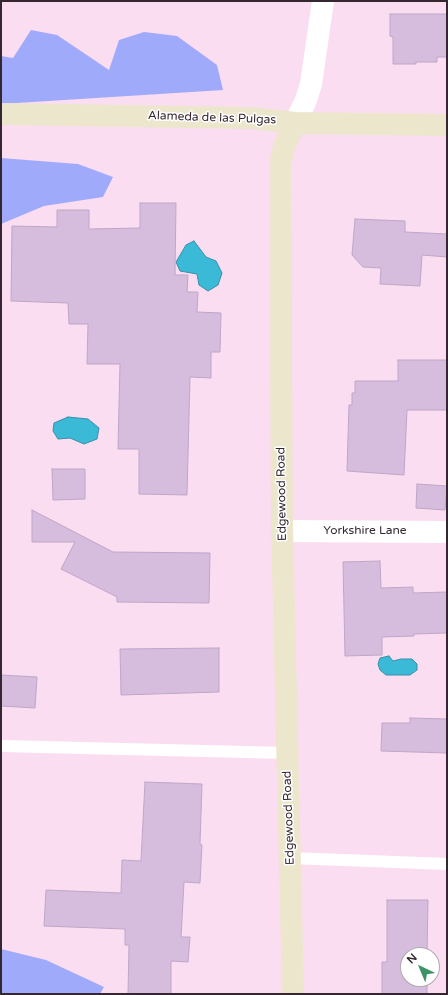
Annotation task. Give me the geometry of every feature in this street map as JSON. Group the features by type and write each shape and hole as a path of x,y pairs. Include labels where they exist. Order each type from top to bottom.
{"main road":[{"name":"Alameda de las Pulgas","path":"1,114 251,118 295,123 447,125"},
{"name":"Edgewood Road","path":"293,994 280,422 280,164 284,147 295,123"}],"street":[{"name":"Edgewood Road","path":"295,123 306,100 311,84 323,1"},
{"name":"Yorkshire Lane","path":"282,531 447,532"}],"lane":[{"path":"1,746 288,753"},
{"path":"290,858 447,864"}],"shaded area":[{"path":"31,30 57,35 109,70 119,40 144,32 177,36 217,65 223,90 1,104 1,56 13,58"},
{"path":"1,158 78,164 113,177 103,197 44,206 1,224"},
{"path":"194,241 206,257 216,261 222,273 218,285 208,291 199,285 197,274 180,271 176,262 186,245"},
{"path":"68,417 88,419 99,428 97,439 84,444 70,438 58,439 53,431 54,423"},
{"path":"389,656 393,661 412,659 417,664 417,670 410,675 386,675 380,670 378,664 380,658"},
{"path":"1,949 46,960 104,987 100,994 1,994"}],"building":[{"path":"390,14 447,14 447,57 437,57 437,62 393,64 393,37 390,36"},
{"path":"140,203 176,203 175,275 188,275 187,292 198,292 197,312 221,313 220,352 211,352 211,378 190,377 187,495 139,494 139,449 118,449 120,364 87,364 88,324 69,324 68,303 11,301 12,226 57,227 57,210 89,210 89,229 140,228"},
{"path":"355,219 405,221 405,232 447,234 447,257 422,255 420,286 380,284 381,268 363,267 352,255"},
{"path":"398,360 447,360 447,410 407,410 404,475 347,471 349,405 352,405 352,393 355,393 355,381 398,381"},
{"path":"52,469 85,469 85,499 53,500"},
{"path":"417,484 447,486 445,510 416,508"},
{"path":"32,510 113,552 210,553 209,603 117,602 117,597 61,569 75,542 32,542"},
{"path":"380,561 381,588 413,587 413,593 447,592 447,633 382,637 382,655 345,656 343,562"},
{"path":"219,648 219,692 121,695 120,649"},
{"path":"1,675 37,677 35,708 1,706"},
{"path":"410,718 447,719 447,753 381,751 382,723 410,723"},
{"path":"145,782 202,784 200,844 202,845 200,883 184,882 181,937 190,937 188,962 171,961 171,994 128,994 129,945 125,945 125,929 44,926 46,890 121,893 122,860 141,861"},
{"path":"387,900 428,900 427,947 400,947 400,987 427,987 427,994 382,994 382,962 387,962"}]}
